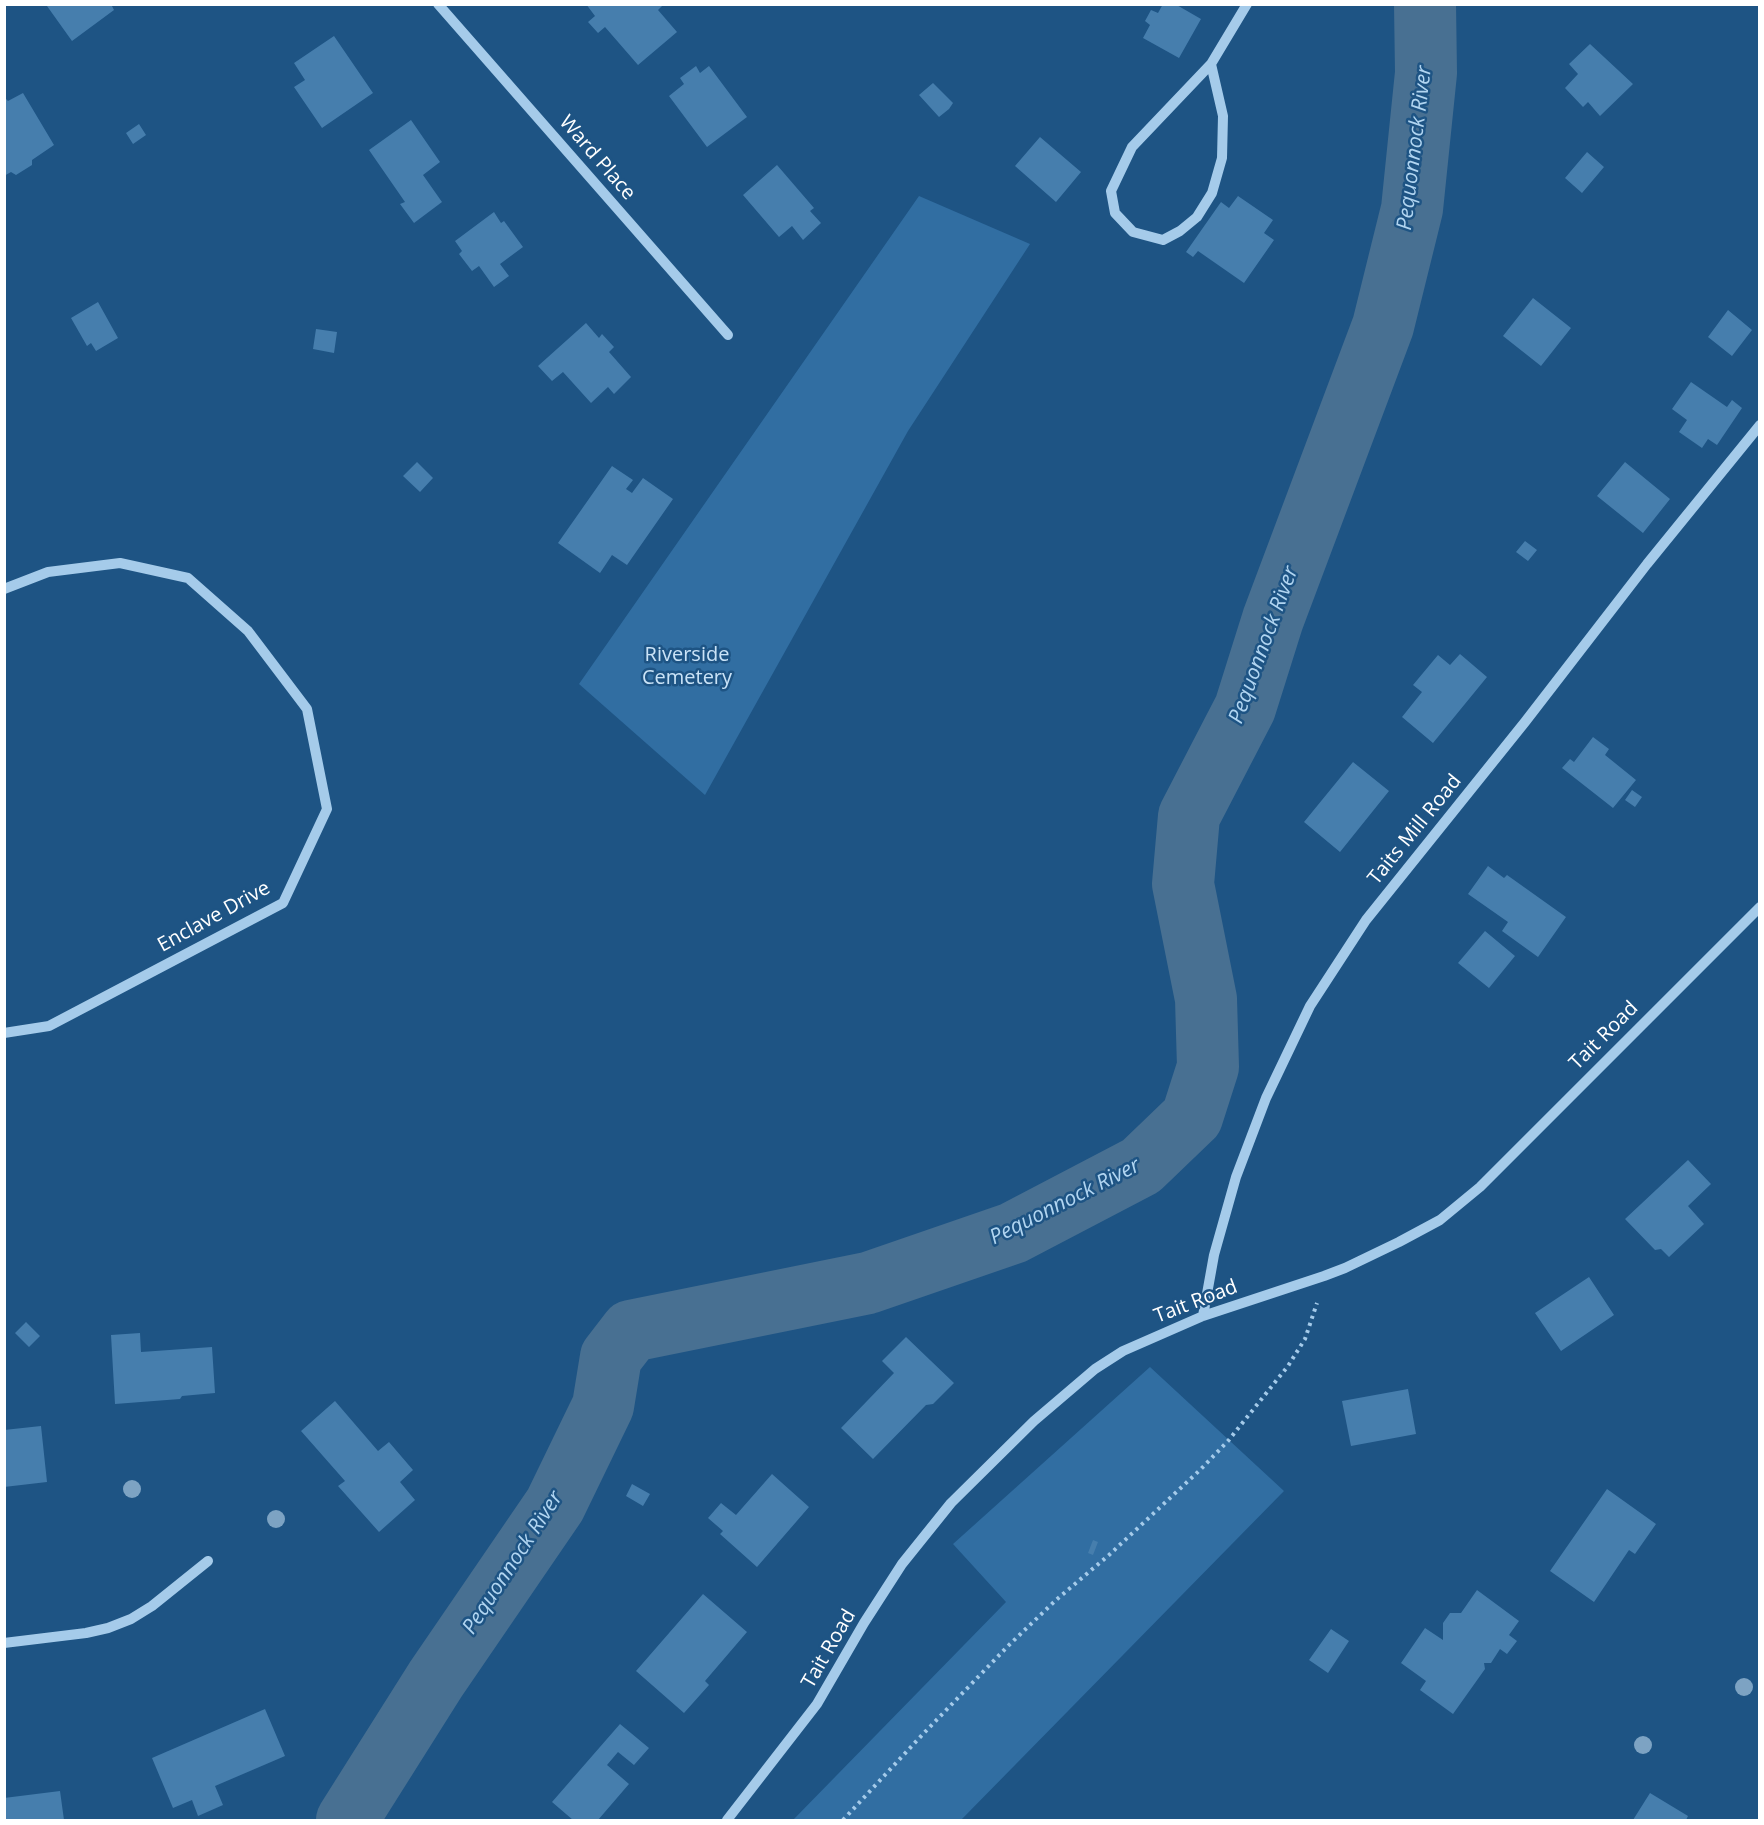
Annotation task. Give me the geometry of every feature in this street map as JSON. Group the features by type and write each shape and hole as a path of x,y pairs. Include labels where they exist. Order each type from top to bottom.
{"street":[{"name":"Ward Place","path":"438,4 728,335"},
{"path":"1211,64 1223,116 1222,158 1212,193 1197,217 1180,231 1163,240 1133,231 1115,213 1111,191 1132,147 1211,64 1246,4"},
{"name":"Taits Mill Road","path":"1203,1316 1214,1255 1236,1177 1266,1098 1311,1006 1366,920 1760,424"},
{"name":"Enclave Drive","path":"4,589 48,572 120,563 188,578 248,631 307,709 327,809 283,903 49,1026 4,1033"},
{"name":"Tait Road","path":"727,1821 817,1704 864,1623 902,1564 951,1503 1034,1421 1095,1369 1122,1351 1203,1316 1324,1276 1399,1242 1440,1220 1480,1187 1760,907"},
{"path":"4,1643 86,1633 131,1619 152,1606 208,1561"}],"path":[{"path":"843,1821 1008,1646 1056,1600 1118,1547 1228,1441 1288,1366 1305,1339 1315,1313 1324,1276"}],"green space":[{"name":"Riverside Cemetery","path":"919,196 1030,244 908,431 705,795 579,684"},
{"path":"1150,1367 1284,1491 961,1820 793,1820 1006,1602 953,1544"}],"building":[{"path":"49,4 111,4 114,10 72,41 47,6"},
{"path":"586,4 664,4 658,10 677,32 638,65 605,27 598,33 588,22 595,16"},
{"path":"1163,4 1175,4 1201,19 1179,58 1143,38 1150,25 1145,21 1151,10 1158,13"},
{"path":"334,36 373,93 322,128 294,87 305,80 294,63"},
{"path":"1590,44 1633,84 1600,116 1588,102 1583,107 1565,88 1578,74 1569,64"},
{"path":"696,66 700,73 709,66 747,117 707,147 669,96 684,84 680,78"},
{"path":"933,83 953,103 939,117 919,95"},
{"path":"23,93 54,145 32,160 32,165 16,175 11,172 4,176 4,97 8,101"},
{"path":"411,120 440,162 423,175 442,202 414,223 400,204 405,202 369,150"},
{"path":"139,124 146,135 133,144 126,133"},
{"path":"1040,137 1081,172 1056,202 1015,166"},
{"path":"1587,152 1604,167 1582,193 1565,178"},
{"path":"777,165 814,208 810,211 821,223 803,240 792,226 779,237 743,195"},
{"path":"1238,196 1273,220 1264,233 1274,240 1244,283 1198,251 1193,257 1186,252 1221,202 1229,208"},
{"path":"494,212 501,223 504,221 523,247 500,264 509,276 494,287 479,266 472,271 459,254 462,251 455,241"},
{"path":"1533,298 1571,328 1541,366 1503,336"},
{"path":"98,302 118,338 96,351 91,343 87,346 71,318"},
{"path":"1728,310 1752,330 1732,356 1708,337"},
{"path":"586,323 599,338 602,334 614,347 609,352 631,377 614,394 608,387 591,403 563,372 552,381 538,366"},
{"path":"316,329 337,332 334,353 313,349"},
{"path":"1691,382 1727,407 1732,400 1742,408 1717,445 1708,439 1702,448 1679,432 1687,420 1672,409"},
{"path":"417,462 433,478 420,492 403,476"},
{"path":"1625,462 1670,499 1643,533 1597,496"},
{"path":"612,466 633,480 626,489 632,493 643,478 673,499 627,565 612,555 600,573 558,543"},
{"path":"1525,541 1537,550 1528,561 1516,552"},
{"path":"1460,654 1487,677 1433,743 1402,717 1422,692 1413,685 1438,655 1450,665"},
{"path":"1593,737 1609,749 1605,755 1636,780 1613,808 1562,768 1570,759 1574,762"},
{"path":"1353,762 1389,791 1340,852 1304,822"},
{"path":"1632,790 1642,797 1635,807 1625,800"},
{"path":"1488,866 1504,878 1507,875 1566,917 1538,957 1502,931 1508,922 1468,894"},
{"path":"1485,931 1515,956 1489,988 1458,963"},
{"path":"1688,1160 1711,1184 1688,1206 1704,1224 1669,1257 1661,1249 1655,1250 1625,1219"},
{"path":"1589,1277 1614,1315 1561,1351 1535,1313"},
{"path":"26,1322 40,1336 29,1347 15,1333"},
{"path":"140,1333 141,1352 212,1347 215,1393 182,1396 180,1399 115,1404 111,1335"},
{"path":"906,1337 954,1383 933,1404 926,1405 873,1459 841,1428 894,1373 882,1361"},
{"path":"1408,1389 1416,1434 1351,1446 1342,1401"},
{"path":"335,1401 378,1451 389,1442 413,1470 400,1482 415,1500 379,1532 338,1486 345,1481 301,1431"},
{"path":"41,1426 47,1482 4,1487 4,1430"},
{"path":"772,1474 809,1507 757,1567 720,1534 723,1531 708,1518 721,1503 736,1515"},
{"path":"632,1484 650,1494 643,1506 626,1496"},
{"path":"1607,1489 1656,1524 1635,1554 1629,1550 1594,1602 1550,1571"},
{"path":"1093,1540 1098,1542 1093,1555 1088,1553"},
{"path":"1477,1590 1519,1621 1509,1635 1517,1641 1507,1654 1500,1649 1491,1663 1484,1663 1485,1669 1453,1714 1420,1690 1426,1681 1401,1663 1425,1628 1443,1640 1443,1623 1450,1613 1461,1613"},
{"path":"703,1594 747,1632 705,1681 709,1685 684,1713 636,1671"},
{"path":"1331,1629 1349,1641 1328,1673 1309,1660"},
{"path":"265,1709 285,1756 215,1786 223,1805 198,1816 192,1800 173,1808 152,1758"},
{"path":"620,1724 649,1748 634,1765 618,1752 607,1765 629,1784 598,1820 573,1820 552,1802"},
{"path":"60,1791 64,1820 4,1820 4,1798"},
{"path":"1650,1793 1688,1816 1686,1820 1633,1820"}],"waterway":[{"name":"Pequonnock River","path":"347,1820 436,1679 555,1505 603,1406 611,1357 631,1331 868,1283 1013,1233 1141,1166 1192,1117 1208,1067 1206,999 1183,884 1189,816 1245,708 1273,619 1383,326 1412,209 1426,73 1425,4"}]}
